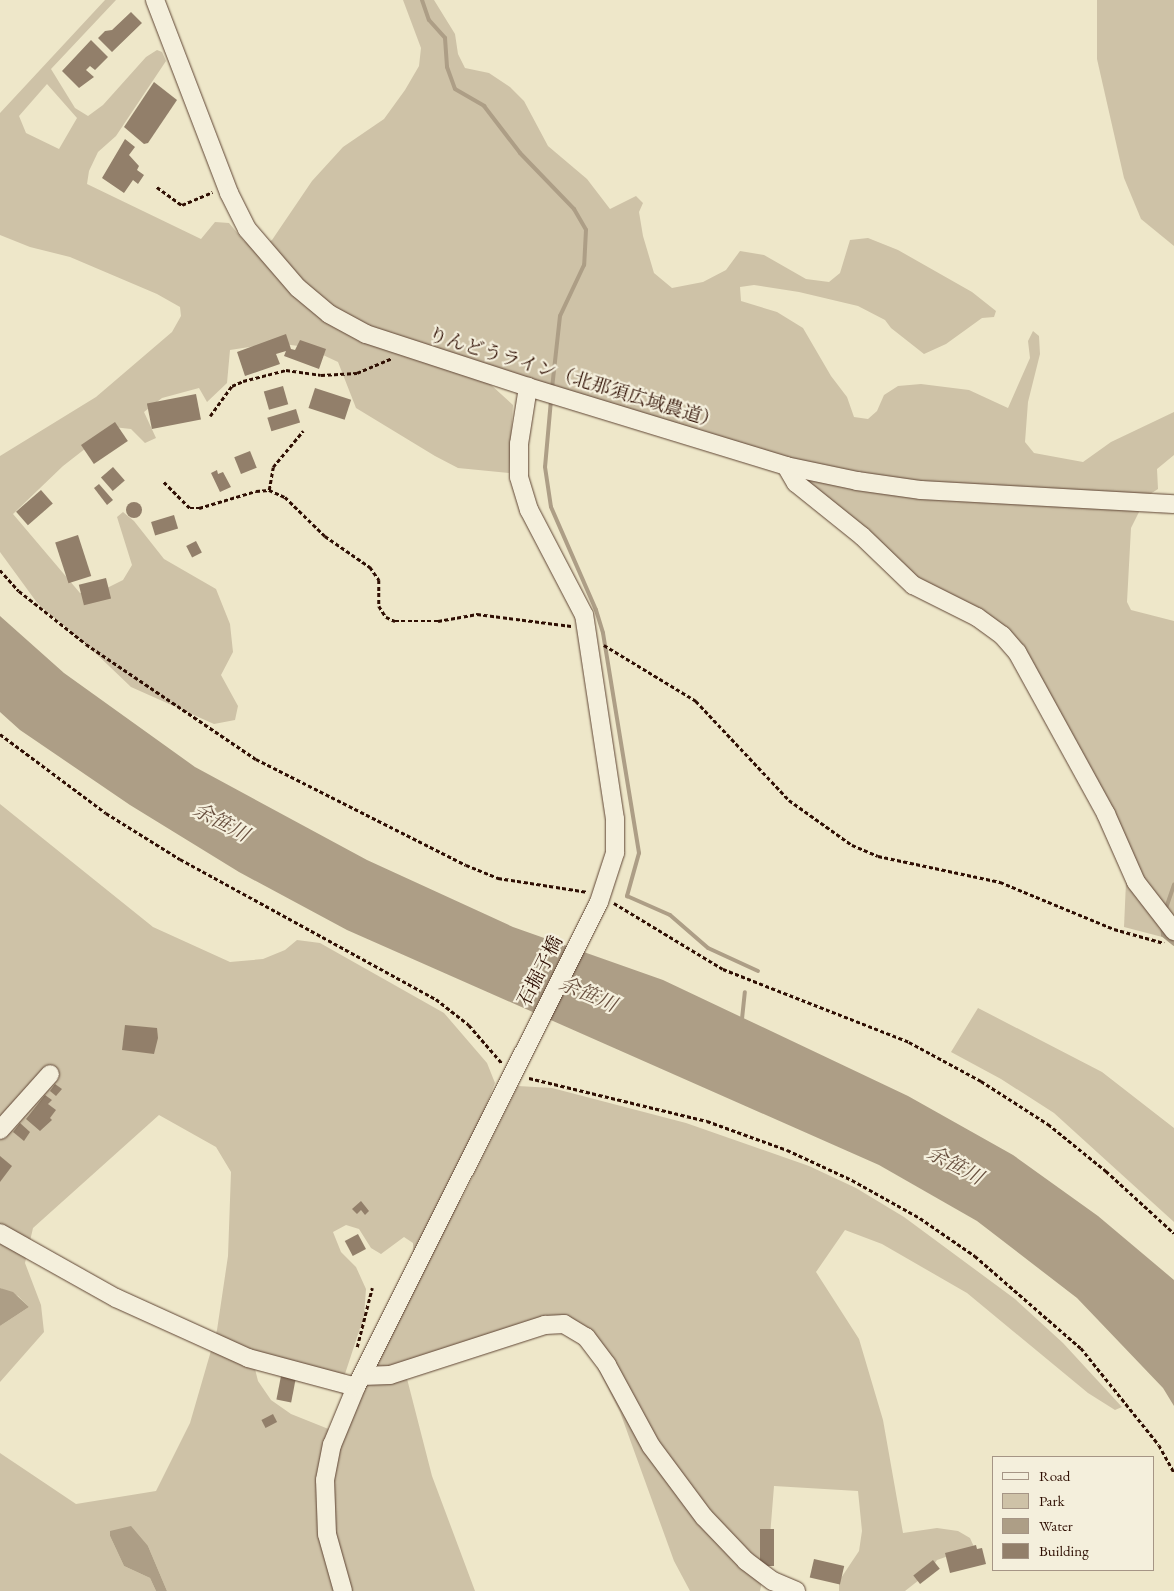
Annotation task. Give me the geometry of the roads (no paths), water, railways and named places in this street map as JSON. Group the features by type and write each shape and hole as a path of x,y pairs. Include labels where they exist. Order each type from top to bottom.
{"street":[{"name":"りんどうライン（北那須広域農道）","path":"155,0 225,184 247,229 298,288 329,314 366,334 528,387 786,466 921,490 1174,504"},
{"name":"石掘子橋","path":"343,1591 327,1534 325,1480 332,1445 359,1381 600,899 612,868 616,836 588,631 568,580 529,510 519,477 519,444 528,387"},
{"path":"786,466 796,483 862,536 913,585 977,617 1002,635 1017,652 1106,814 1136,882 1170,933"},
{"path":"0,1130 50,1074"},
{"path":"0,1232 116,1298 248,1358 359,1381 390,1375 545,1324 564,1324 586,1337 607,1366 651,1446 704,1517 746,1561 772,1581 796,1591"}],"water":[{"name":"余笹川","path":"0,616 64,673 195,767 367,860 513,927 663,980 908,1096 1013,1155 1098,1216 1174,1280 1174,1406 1163,1388 1077,1298 977,1221 879,1165 347,930 239,872 130,805 20,730 0,712"},
{"path":"0,1288 13,1292 29,1307 0,1326"},
{"path":"131,1526 148,1546 167,1591 156,1591 150,1578 124,1566 110,1536 110,1531"}],"waterway":[{"path":"422,0 429,20 445,38 447,67 455,89 484,106 520,153 574,209 586,230 584,265 560,316 552,388"},
{"path":"551,400 545,467 551,507 596,610 603,633 639,853 627,896 670,915 708,948 758,971"},
{"path":"1165,911 1174,885"},
{"path":"1162,925 1163,935 1174,944"},
{"path":"742,1019 745,992"}]}
